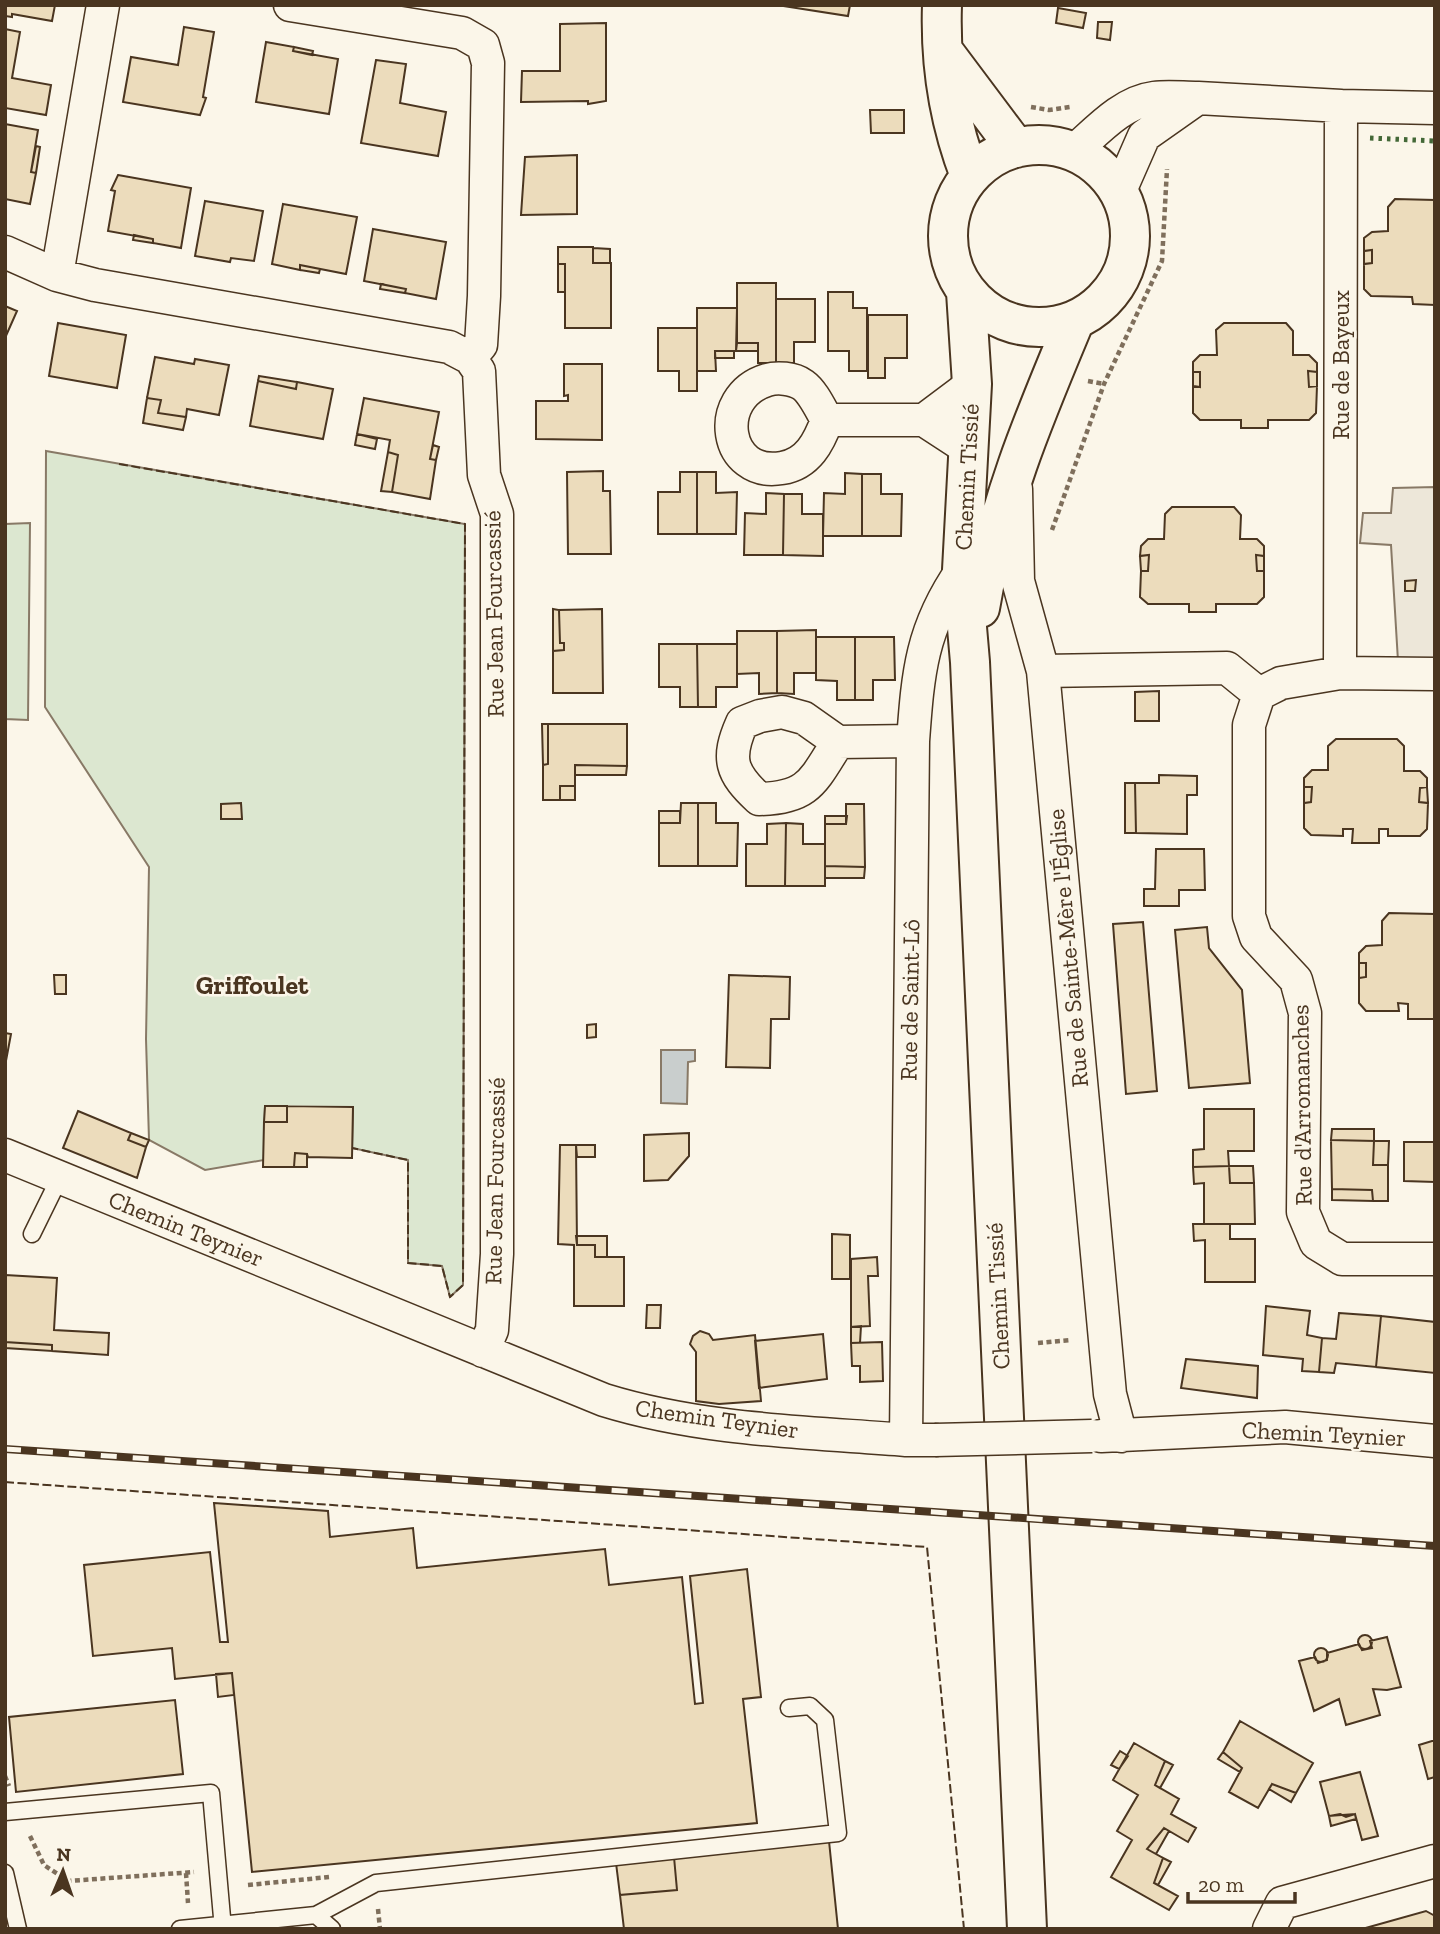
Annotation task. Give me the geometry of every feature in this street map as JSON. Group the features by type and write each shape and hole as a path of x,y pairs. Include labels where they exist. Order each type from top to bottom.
{"street":[{"path":"57,275 103,5"},
{"path":"5,253 57,275 95,285 449,347 470,358 481,345 484,296 488,63 483,45 462,33 290,5"},
{"path":"942,5 941,48 954,124 970,176"},
{"path":"941,48 1016,148"},
{"path":"1073,152 1116,115 1152,98 1435,108"},
{"path":"1119,193 1143,136 1198,98"},
{"name":"Rue de Bayeux","path":"1340,673 1341,106"},
{"path":"1035,145 1073,152 1098,167 1119,193 1130,231 1126,264 1117,285 1105,299 1075,320 1053,327 1021,326 1001,320 982,308 966,292 949,254 947,229 955,199 970,176 986,161 1016,148 1035,145"},
{"name":"Chemin Tissié","path":"966,292 972,384 962,570 970,662 1027,1929"},
{"name":"Chemin Tissié","path":"970,662 996,530 1016,462 1075,320"},
{"name":"Rue Jean Fourcassié","path":"470,358 479,371 484,475 497,514 497,1254 492,1330 483,1351"},
{"path":"924,420 972,384"},
{"path":"828,420 924,420 970,450"},
{"name":"Rue de Sainte-Mère l'Église","path":"1016,462 1018,581 1042,671 1110,1394 1107,1436"},
{"name":"Rue de Saint-Lô","path":"921,1440 913,741 919,662 943,597 962,570"},
{"path":"1042,671 1227,668 1259,694 1281,682 1340,673 1435,674"},
{"name":"Rue d'Arromanches","path":"1259,694 1249,724 1249,916 1256,937 1296,980 1305,1013 1303,1212 1316,1243 1342,1259 1435,1259"},
{"path":"838,742 913,741"},
{"name":"Chemin Teynier","path":"5,1155 591,1396 646,1413 713,1424 921,1440 1107,1436 1285,1427 1435,1441"},
{"path":"1269,1929 1282,1903 1435,1861"}],"lane":[{"path":"32,1234 60,1177"},
{"path":"180,1929 222,1927 316,1915 376,1883 838,1833 825,1720 810,1706 789,1708"},
{"path":"12,1812 211,1793 222,1927"},
{"path":"5,1873 18,1929"},
{"path":"316,1915 332,1929"}],"path":[{"path":"5,1776 12,1812 44,1865 68,1881 245,1868 254,1922"}],"green space":[{"path":"46,451 465,524 463,1285 450,1297 442,1266 408,1263 408,1160 352,1148 353,1107 265,1106 264,1160 205,1170 149,1140 146,1039 149,867 45,707"},
{"path":"30,523 28,720 5,719 5,524"}],"shaded area":[{"path":"1435,487 1435,660 1398,661 1391,545 1360,543 1363,513 1391,513 1393,488"},
{"path":"661,1050 695,1050 695,1061 688,1062 687,1104 661,1103"}],"building":[{"path":"5,5 55,5 52,21 12,14 12,17 5,16"},
{"path":"777,5 850,5 848,16"},
{"path":"1058,8 1086,13 1083,28 1056,23"},
{"path":"1098,22 1112,22 1110,40 1097,38"},
{"path":"606,23 606,101 588,104 588,101 521,102 522,71 560,71 560,24"},
{"path":"184,27 214,32 203,97 206,98 200,115 123,102 131,57 178,65"},
{"path":"5,29 20,32 12,78 51,85 46,115 5,108"},
{"path":"266,42 294,47 293,51 338,59 329,114 256,102"},
{"path":"294,47 313,51 312,55 293,51"},
{"path":"376,60 406,64 400,103 446,112 438,156 361,143"},
{"path":"870,110 904,110 904,133 871,133"},
{"path":"5,124 38,130 31,172 36,173 30,204 5,199"},
{"path":"36,146 40,147 36,173 31,172"},
{"path":"577,155 577,214 521,215 525,157"},
{"path":"118,175 191,188 181,248 153,243 153,239 108,231 115,191 111,190"},
{"path":"1395,199 1435,200 1435,305 1413,304 1412,297 1371,296 1364,289 1364,264 1372,263 1372,250 1364,251 1364,238 1372,232 1388,231 1388,207"},
{"path":"205,201 263,211 254,261 231,258 230,262 195,256"},
{"path":"283,204 357,217 346,274 300,265 300,270 272,264"},
{"path":"373,229 446,242 436,299 405,293 406,289 364,281"},
{"path":"134,235 153,239 153,243 133,240"},
{"path":"558,247 593,247 593,263 611,263 611,328 565,328 565,264 558,264"},
{"path":"593,248 610,249 610,263 593,263"},
{"path":"1372,250 1372,263 1364,264 1364,251"},
{"path":"558,264 565,264 565,292 558,292"},
{"path":"300,265 320,269 319,273 300,270"},
{"path":"737,283 776,283 776,363 758,363 758,343 737,343"},
{"path":"381,284 406,289 405,293 380,289"},
{"path":"828,292 853,292 853,308 867,308 867,371 849,371 849,351 828,351"},
{"path":"776,299 815,299 815,342 794,342 794,363 776,363"},
{"path":"5,306 17,311 5,338"},
{"path":"697,308 737,308 736,351 715,351 716,371 697,371"},
{"path":"868,315 907,315 907,358 885,358 885,378 868,378"},
{"path":"58,323 126,335 117,388 49,376"},
{"path":"1224,323 1286,323 1293,331 1293,355 1309,355 1317,363 1317,372 1308,371 1309,387 1317,386 1316,413 1309,420 1268,420 1268,428 1241,428 1241,420 1200,420 1193,413 1193,386 1200,387 1200,372 1193,372 1193,362 1200,355 1217,355 1216,330"},
{"path":"658,328 697,328 697,391 679,391 679,371 658,371"},
{"path":"737,343 758,343 758,351 736,351"},
{"path":"715,351 734,351 734,358 715,358"},
{"path":"155,357 194,364 195,359 229,365 219,415 187,409 186,417 158,413 161,400 147,398"},
{"path":"564,364 602,364 602,440 536,439 536,401 568,401 568,395 564,396"},
{"path":"1308,371 1317,372 1317,386 1309,387"},
{"path":"1193,372 1200,372 1200,387 1193,386"},
{"path":"259,376 297,382 296,389 258,381"},
{"path":"258,381 296,389 297,382 333,389 323,439 250,426"},
{"path":"147,398 161,400 158,413 186,417 183,430 143,423"},
{"path":"364,398 439,412 430,459 436,460 430,499 392,492 398,455 388,452 390,440 357,434"},
{"path":"357,434 377,439 375,449 355,445"},
{"path":"433,445 439,447 436,460 430,459"},
{"path":"388,452 398,455 392,492 381,491"},
{"path":"603,471 603,491 610,491 611,554 568,554 567,472"},
{"path":"680,472 697,472 697,534 658,534 658,492 680,492"},
{"path":"697,472 716,472 716,493 737,492 736,534 697,534"},
{"path":"845,473 862,474 862,536 823,536 824,493 845,494"},
{"path":"862,474 881,474 881,494 902,494 901,536 862,536"},
{"path":"766,493 784,494 783,555 744,555 745,513 766,514"},
{"path":"784,494 802,494 802,514 823,514 823,556 783,555"},
{"path":"1172,507 1234,507 1241,515 1240,539 1257,539 1264,546 1264,556 1256,555 1257,571 1264,571 1264,597 1257,604 1216,604 1216,612 1189,612 1189,604 1148,604 1140,597 1141,571 1148,571 1149,555 1140,556 1141,546 1148,539 1164,539 1165,514"},
{"path":"1149,555 1148,571 1141,571 1140,556"},
{"path":"1256,555 1264,556 1264,571 1257,571"},
{"path":"1416,580 1415,591 1405,591 1405,581"},
{"path":"553,609 559,610 560,643 564,643 564,650 553,651"},
{"path":"602,609 603,693 553,693 553,651 564,650 564,643 560,643 559,610"},
{"path":"816,630 816,673 794,673 794,694 777,693 777,631"},
{"path":"737,631 777,631 777,693 759,694 759,673 737,674"},
{"path":"816,637 855,637 855,700 837,700 837,681 816,680"},
{"path":"855,637 894,637 895,680 873,680 873,700 855,700"},
{"path":"659,644 697,644 698,707 680,707 680,687 659,687"},
{"path":"697,644 737,644 737,687 716,687 716,707 698,707"},
{"path":"1159,691 1159,721 1135,721 1135,692"},
{"path":"542,724 548,724 548,764 543,765"},
{"path":"548,724 627,724 627,766 575,765 575,786 560,786 560,800 543,800 543,765 548,764"},
{"path":"1336,739 1397,739 1404,746 1404,771 1420,771 1427,778 1427,787 1420,788 1419,802 1428,803 1427,829 1420,836 1388,836 1388,829 1379,829 1379,843 1352,843 1353,829 1343,829 1343,836 1311,835 1304,828 1304,803 1311,802 1312,787 1304,787 1304,778 1312,770 1328,770 1328,746"},
{"path":"575,765 627,766 626,775 575,775"},
{"path":"1159,775 1197,776 1197,795 1187,795 1187,834 1136,833 1135,783 1159,783"},
{"path":"1125,783 1135,783 1136,833 1125,833"},
{"path":"560,786 575,786 575,800 560,800"},
{"path":"1304,787 1312,787 1311,802 1304,803"},
{"path":"1427,787 1428,803 1419,802 1420,788"},
{"path":"241,803 242,819 221,819 221,804"},
{"path":"681,803 698,803 698,866 659,866 659,823 680,823"},
{"path":"698,803 716,803 716,823 738,823 737,866 698,866"},
{"path":"846,804 864,804 865,867 825,866 825,824 846,824"},
{"path":"659,811 680,811 680,823 659,823"},
{"path":"825,816 847,816 846,824 825,824"},
{"path":"786,823 785,886 746,886 746,844 767,844 767,824"},
{"path":"786,823 803,824 803,844 825,844 825,886 785,886"},
{"path":"1156,849 1204,849 1205,890 1179,890 1179,906 1144,906 1144,889 1155,889"},
{"path":"825,866 865,867 864,878 825,878"},
{"path":"1389,913 1435,914 1434,1019 1408,1019 1408,1004 1398,1003 1399,1011 1366,1011 1359,1003 1359,978 1366,977 1366,963 1359,963 1359,953 1366,946 1382,945 1382,921"},
{"path":"1143,922 1157,1091 1126,1094 1113,924"},
{"path":"1207,927 1209,948 1242,990 1250,1083 1189,1088 1175,930"},
{"path":"1359,963 1366,963 1366,977 1359,978"},
{"path":"54,975 66,975 66,994 55,994"},
{"path":"729,975 790,977 789,1019 771,1019 770,1068 726,1067"},
{"path":"596,1024 596,1037 587,1038 587,1025"},
{"path":"5,1033 11,1034 5,1066"},
{"path":"265,1106 287,1106 287,1122 264,1122"},
{"path":"287,1106 353,1107 352,1158 308,1157 307,1154 295,1153 294,1167 263,1167 264,1122 287,1122"},
{"path":"1204,1109 1254,1109 1254,1151 1228,1151 1229,1166 1193,1167 1193,1150 1204,1149"},
{"path":"78,1111 131,1133 128,1140 146,1147 137,1178 63,1148"},
{"path":"1332,1129 1374,1129 1374,1141 1331,1140"},
{"path":"131,1133 149,1140 146,1147 128,1140"},
{"path":"689,1133 689,1156 668,1180 644,1181 644,1135"},
{"path":"1331,1140 1374,1141 1373,1165 1388,1165 1388,1201 1373,1201 1372,1190 1332,1189"},
{"path":"1374,1141 1389,1141 1388,1165 1373,1165"},
{"path":"1404,1142 1435,1142 1435,1182 1404,1181"},
{"path":"560,1145 576,1145 577,1245 595,1245 595,1257 624,1257 624,1306 574,1306 574,1245 558,1244"},
{"path":"576,1145 595,1145 595,1157 577,1157"},
{"path":"295,1153 307,1154 307,1167 294,1167"},
{"path":"1229,1166 1230,1183 1254,1183 1255,1224 1204,1224 1204,1183 1194,1184 1193,1167"},
{"path":"1229,1166 1253,1166 1254,1183 1230,1183"},
{"path":"1332,1189 1372,1190 1373,1201 1332,1200"},
{"path":"1193,1224 1230,1224 1230,1239 1255,1239 1255,1282 1205,1282 1205,1240 1194,1241"},
{"path":"832,1234 850,1235 850,1279 832,1279"},
{"path":"576,1236 607,1236 607,1257 595,1257 595,1245 577,1245"},
{"path":"877,1257 878,1276 868,1276 870,1326 851,1327 851,1259"},
{"path":"5,1275 57,1278 54,1330 109,1333 108,1355 52,1351 52,1345 5,1342"},
{"path":"647,1305 661,1305 660,1328 646,1328"},
{"path":"1266,1306 1310,1311 1307,1335 1322,1338 1319,1372 1302,1371 1303,1359 1263,1355"},
{"path":"1339,1313 1381,1316 1376,1367 1336,1363 1334,1373 1319,1372 1322,1338 1336,1339"},
{"path":"1381,1316 1435,1322 1435,1373 1376,1367"},
{"path":"861,1326 860,1343 851,1343 851,1327"},
{"path":"700,1331 709,1334 713,1340 755,1335 761,1401 719,1404 696,1401 696,1352 690,1344 693,1336"},
{"path":"823,1334 827,1379 759,1388 755,1341"},
{"path":"5,1342 52,1345 52,1351 5,1348"},
{"path":"882,1342 883,1381 860,1382 860,1366 852,1366 851,1343"},
{"path":"1186,1359 1258,1366 1257,1398 1181,1388"},
{"path":"214,1503 328,1511 330,1537 413,1528 417,1568 605,1549 609,1585 682,1577 695,1704 703,1703 690,1576 747,1569 761,1697 743,1699 757,1823 252,1872 232,1673 175,1679 172,1648 93,1656 84,1565 210,1552 220,1642 228,1642"},
{"path":"1365,1635 1370,1637 1370,1647 1365,1649 1360,1647 1358,1642 1360,1637"},
{"path":"1387,1637 1401,1687 1373,1689 1380,1715 1346,1725 1339,1699 1314,1711 1299,1661 1315,1657 1318,1663 1327,1660 1327,1653 1359,1644 1362,1650 1372,1648 1370,1641"},
{"path":"1321,1648 1326,1650 1326,1660 1321,1662 1316,1660 1314,1655 1316,1650"},
{"path":"232,1673 234,1695 218,1697 216,1674"},
{"path":"175,1700 183,1774 16,1792 9,1717"},
{"path":"1240,1721 1313,1763 1296,1793 1272,1784 1258,1808 1229,1792 1242,1768 1223,1752"},
{"path":"1435,1741 1435,1777 1428,1779 1419,1745"},
{"path":"1134,1743 1165,1761 1155,1785 1179,1799 1171,1814 1196,1828 1188,1842 1164,1828 1147,1849 1163,1858 1154,1883 1178,1896 1169,1910 1111,1877 1132,1840 1117,1831 1138,1795 1113,1780"},
{"path":"1120,1751 1128,1756 1119,1769 1111,1765"},
{"path":"1223,1752 1242,1768 1240,1772 1218,1759"},
{"path":"1165,1761 1173,1765 1160,1788 1155,1785"},
{"path":"1360,1772 1378,1836 1362,1840 1355,1814 1329,1816 1320,1782"},
{"path":"1272,1784 1296,1793 1291,1802 1269,1789"},
{"path":"1340,1814 1346,1817 1355,1814 1356,1819 1331,1826 1329,1816"},
{"path":"1164,1828 1169,1831 1156,1854 1147,1849"},
{"path":"829,1841 838,1929 624,1929 620,1895 677,1890 674,1857"},
{"path":"674,1857 677,1890 620,1895 616,1863"},
{"path":"1163,1858 1171,1862 1158,1885 1154,1883"},
{"path":"1426,1911 1435,1916 1435,1929 1362,1929"}],"railway":[{"path":"5,1449 1435,1546"}],"hedge":[{"path":"1370,138 1435,141"}],"fence":[{"path":"119,464 465,524 463,1285 450,1297 442,1266 408,1263 408,1160 352,1148"},
{"path":"5,1482 927,1547 964,1929"}],"district":[{"name":"Griffoulet","path":"252,985"}]}
